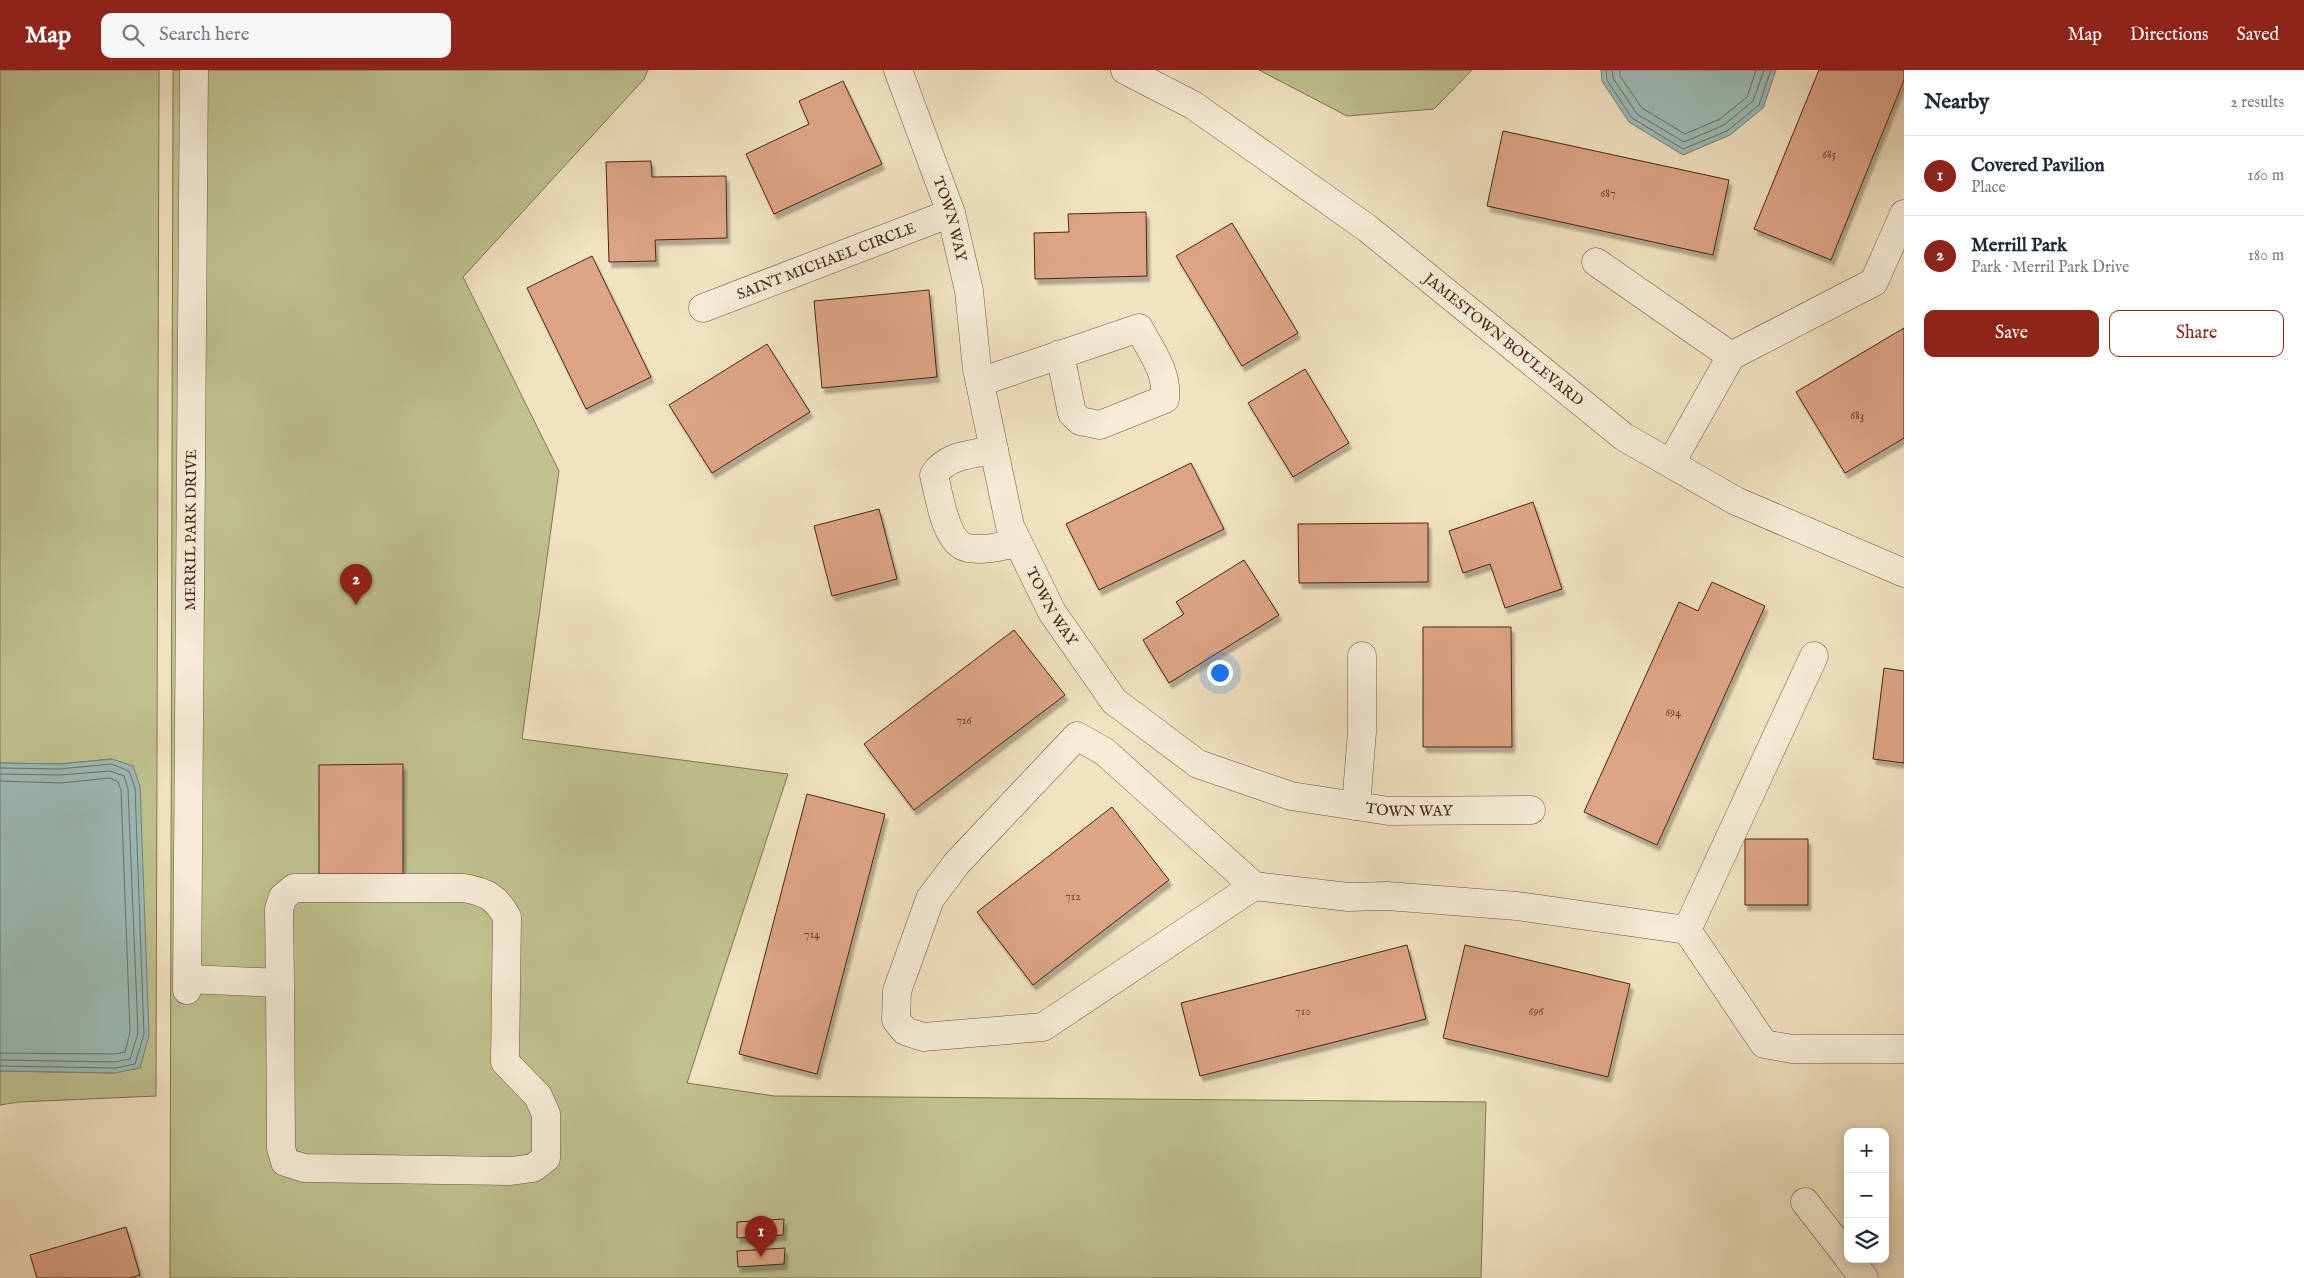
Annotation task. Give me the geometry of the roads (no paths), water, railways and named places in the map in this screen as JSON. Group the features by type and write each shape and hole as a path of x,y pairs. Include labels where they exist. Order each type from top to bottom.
{"street":[{"name":"MERRIL PARK DRIVE","path":"194,70 188,984 280,983"},
{"name":"JAMESTOWN BOULEVARD","path":"1125,70 1194,105 1367,228 1624,436 1736,501 1904,573"},
{"name":"TOWN WAY","path":"900,71 951,213 969,291 980,382 1010,526 1052,612 1114,701 1198,764 1291,796 1388,811 1531,810"},
{"name":"SAINT MICHAEL CIRCLE","path":"703,308 951,213"},
{"path":"1671,463 1731,356 1874,282 1904,214"},
{"path":"1596,262 1731,356"},
{"path":"980,382 1060,354 1139,328 1163,373 1166,387 1165,399 1100,425 1080,421 1072,413 1060,354"},
{"path":"994,450 956,458 940,465 934,474 946,521 957,544 967,548 989,549 1018,543"},
{"path":"1356,806 1362,732 1362,656"},
{"path":"1687,930 1814,656"},
{"path":"1254,886 1043,1027 923,1037 905,1031 896,1020 897,991 930,900 956,863 1077,736 1105,752 1254,886 1348,897 1387,896 1517,906 1687,930 1764,1044 1792,1049 1904,1049"},
{"path":"294,888 464,888 482,891 499,903 507,917 505,1062 538,1096 546,1114 546,1158 533,1168 511,1171 304,1168 285,1162 281,1148 280,983 279,910 283,897 294,888"},
{"path":"1805,1202 1844,1252"},
{"path":"1853,1263 1864,1278"}],"water":[{"path":"1601,70 1776,70 1763,108 1730,135 1683,155 1629,122 1602,81"},
{"path":"112,759 133,766 140,786 149,1035 140,1068 115,1073 0,1071 0,763 60,764"}],"place":[{"name":"Merrill Park","path":"356,605"},
{"name":"Covered Pavilion","path":"761,1257"}]}
